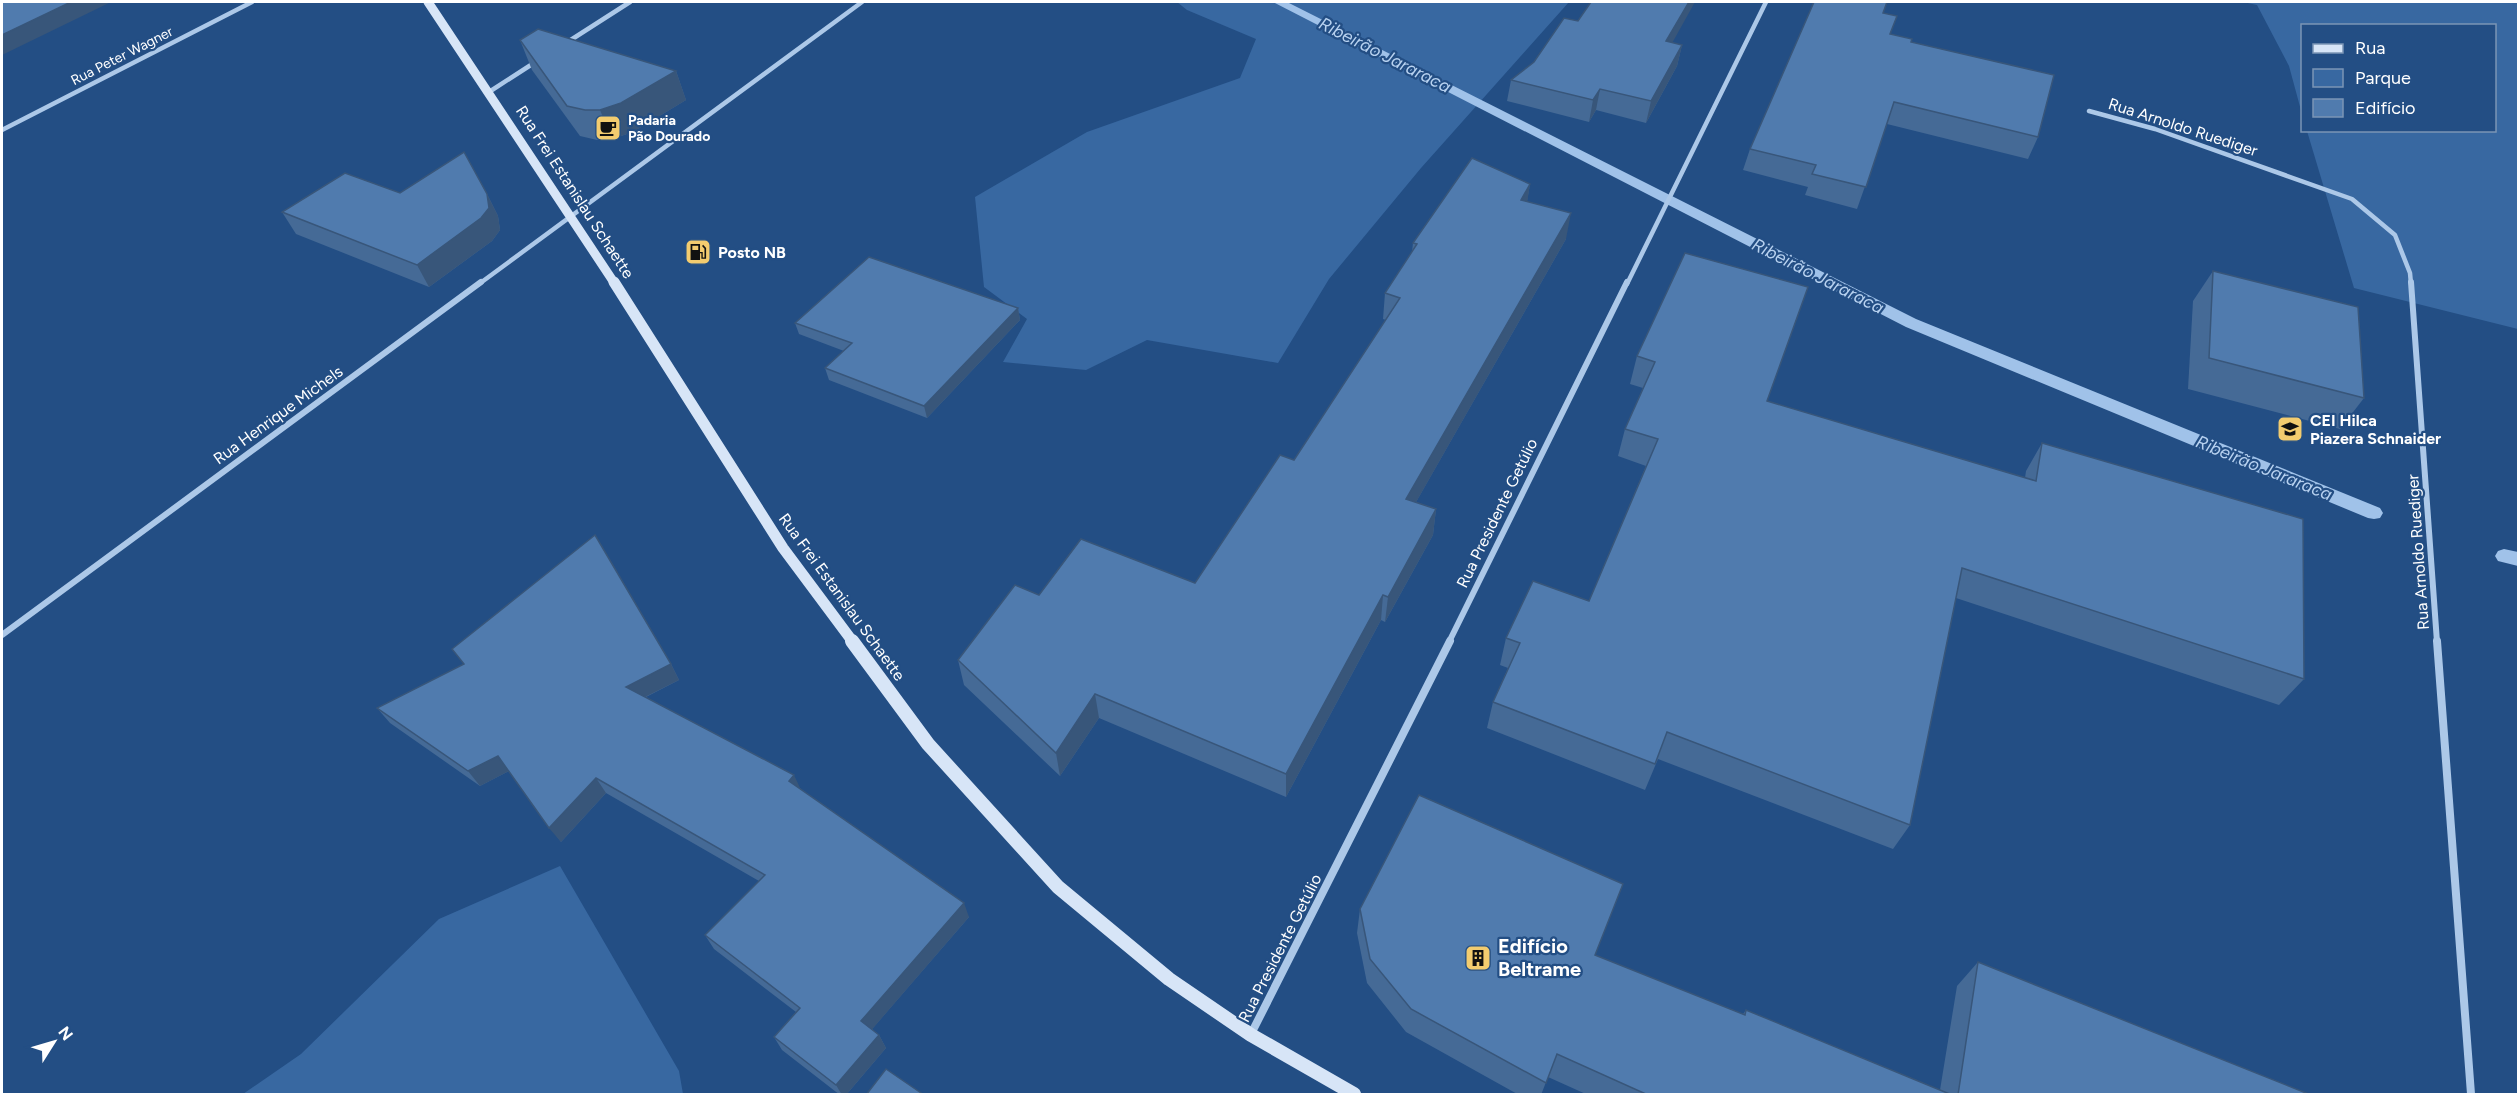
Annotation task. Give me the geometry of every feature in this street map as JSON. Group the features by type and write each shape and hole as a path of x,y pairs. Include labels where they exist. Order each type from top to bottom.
{"main road":[{"name":"Rua Frei Estanislau Schaette","path":"428,2 571,217 783,548 928,744 1058,887 1169,979 1251,1035 1354,1095"}],"street":[{"name":"Rua Peter Wagner","path":"2,130 252,2"},
{"path":"560,47 630,2"},
{"name":"Rua Henrique Michels","path":"2,635 862,2"},
{"name":"Rua Presidente Getúlio","path":"1251,1035 1385,772 1766,2"},
{"path":"489,92 540,59"},
{"name":"Rua Arnoldo Ruediger","path":"2089,111 2155,129 2352,200 2395,236 2410,273 2471,1095"}],"green space":[{"path":"1177,2 1569,2 1421,168 1329,279 1278,363 1147,340 1086,370 1003,362 1027,319 984,287 975,197 1087,132 1240,78 1256,39 1187,10"},
{"path":"2243,2 2518,2 2518,329 2354,288 2307,132 2496,132 2496,24 2301,24 2301,110 2289,66 2257,5"},
{"path":"560,866 679,1071 683,1094 243,1094 301,1054 439,919"}],"building":[{"path":"2,2 71,2 2,35"},
{"path":"1591,2 1689,2 1666,41 1682,45 1651,101 1600,89 1593,100 1511,80 1534,62 1564,18 1578,21"},
{"path":"1814,2 1887,2 1883,13 1897,16 1890,34 1912,39 1911,42 2054,75 2038,137 1894,102 1866,187 1812,174 1816,165 1750,149"},
{"path":"538,29 676,71 621,103 600,110 585,110 567,106 520,40"},
{"path":"464,152 487,194 489,208 481,218 417,265 282,212 345,173 400,193"},
{"path":"1472,158 1530,184 1521,200 1571,213 1406,499 1436,509 1388,597 1383,595 1286,774 1095,694 1056,753 958,660 1015,585 1039,595 1081,539 1195,583 1280,455 1294,460 1400,298 1385,293 1417,244 1413,243"},
{"path":"1685,253 1808,287 1767,401 2036,481 2042,443 2303,519 2304,679 1962,568 1910,825 1667,732 1655,764 1493,702 1520,643 1506,638 1533,581 1589,601 1658,439 1625,429 1655,362 1637,356"},
{"path":"869,257 1018,308 924,406 825,368 852,343 795,323"},
{"path":"2213,271 2358,307 2364,398 2209,358"},
{"path":"595,535 671,664 626,687 794,775 789,781 964,903 861,1021 879,1035 836,1085 774,1037 800,1008 705,935 765,875 596,778 549,828 498,756 468,771 377,708 464,664 452,649"},
{"path":"1419,795 1623,884 1595,955 1745,1015 1746,1010 1952,1095 1648,1095 1557,1054 1546,1083 1411,1009 1370,959 1360,909"},
{"path":"1978,962 2311,1095 1958,1095"},
{"path":"886,1069 924,1095 866,1095"}],"waterway":[{"name":"Ribeirão Jararaca","path":"1279,2 1911,323 2374,513"},
{"name":"Ribeirão Jararaca","path":"2504,556 2518,559"}],"place":[{"name":"Padaria Pão Dourado","path":"608,128"},
{"name":"Posto NB","path":"698,252"},
{"name":"CEI Hilca Piazera Schnaider","path":"2290,429"},
{"name":"Edifício Beltrame","path":"1478,958"}]}
